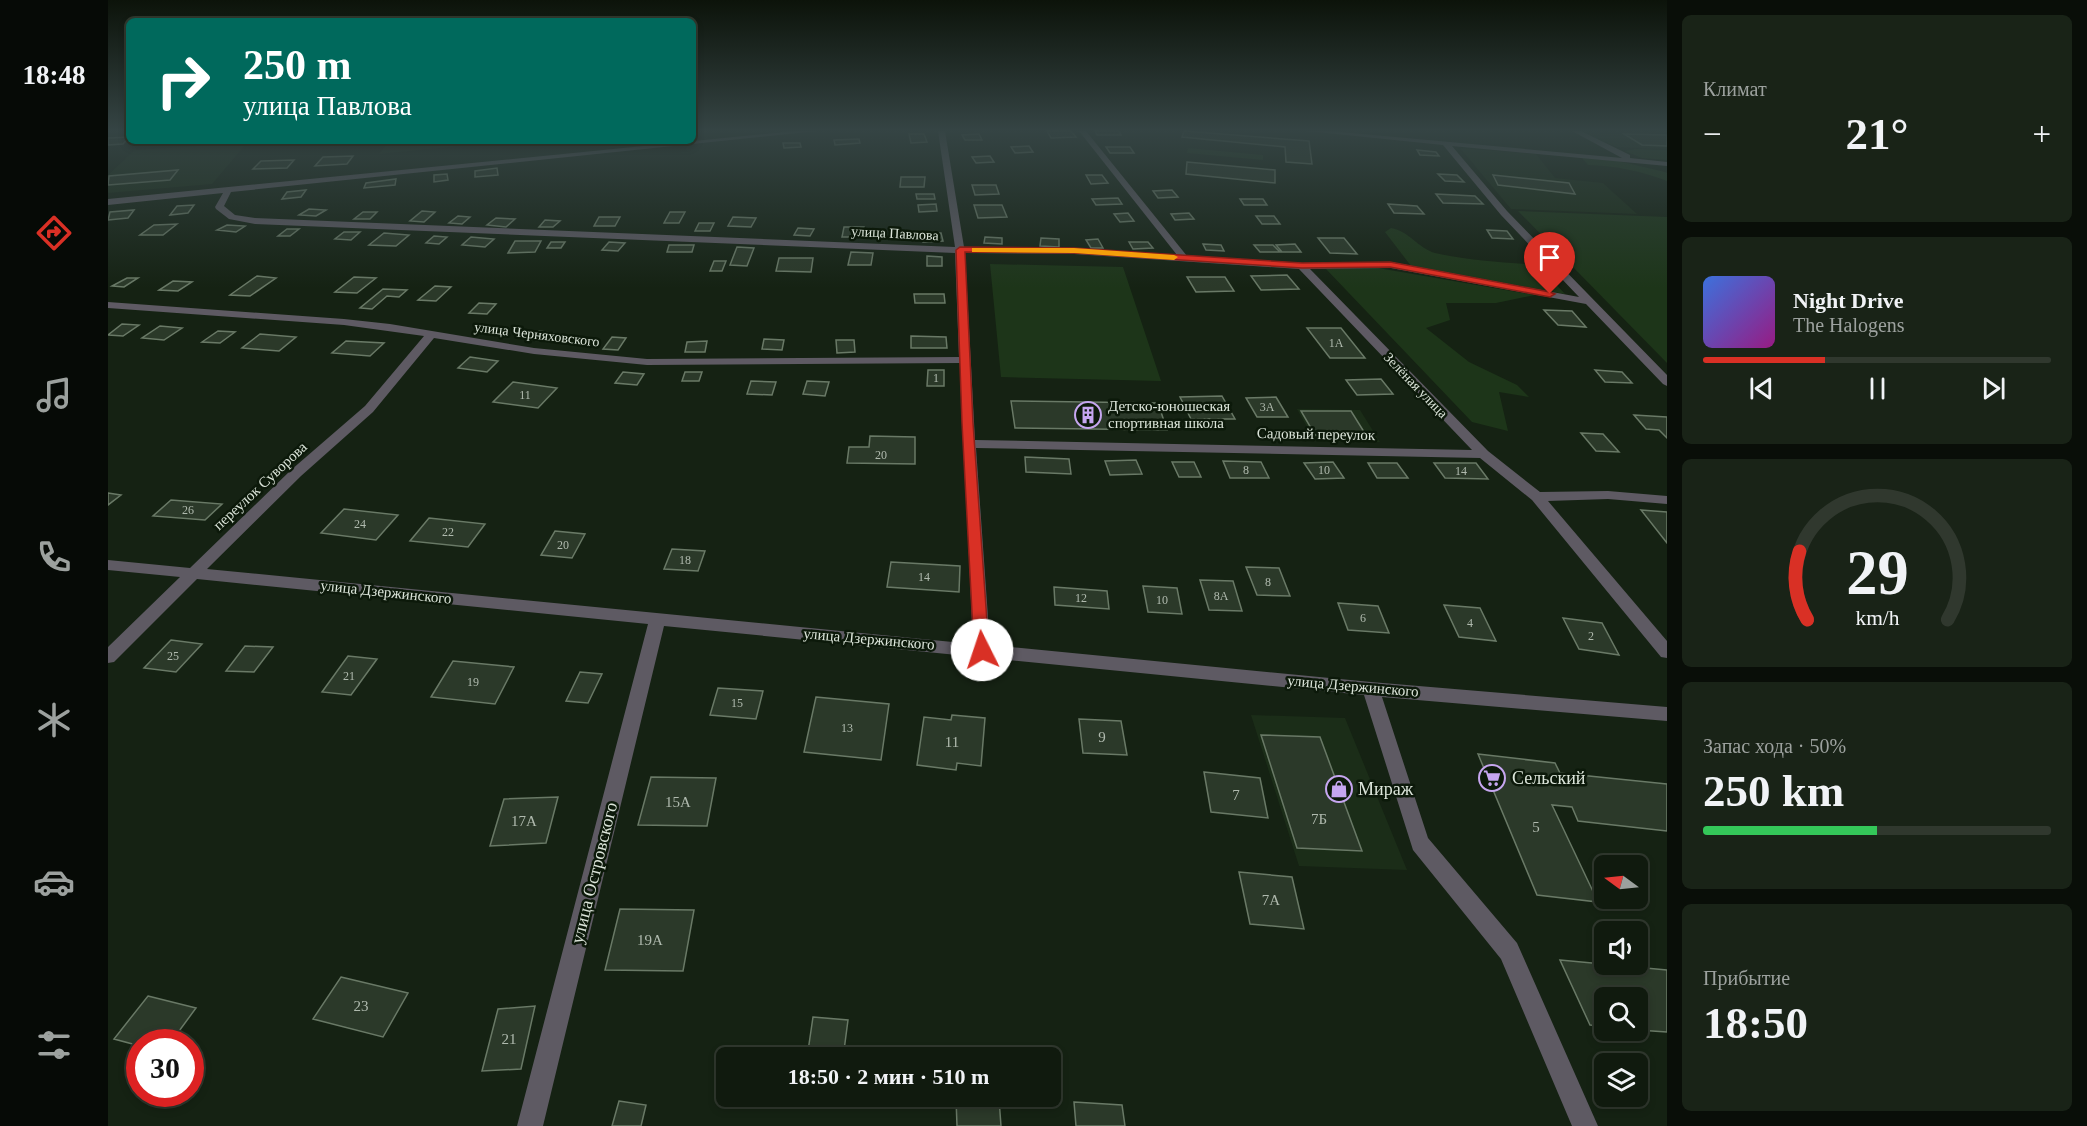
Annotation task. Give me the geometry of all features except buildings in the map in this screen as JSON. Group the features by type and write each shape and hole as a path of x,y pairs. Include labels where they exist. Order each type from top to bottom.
{"street":[{"path":"108,202 284,184"},
{"path":"950,184 960,250 964,360 982,650"},
{"path":"1125,184 1184,258"},
{"path":"1479,184 1504,213 1667,382"},
{"name":"улица Павлова","path":"229,189 219,207 232,217 255,221 960,250 1074,251 1302,266 1390,265 1590,302"},
{"name":"Зелёная улица","path":"1302,266 1483,454 1537,496 1667,652"},
{"name":"улица Черняховского","path":"108,305 344,322 534,351 647,362 964,360"},
{"name":"переулок Суворова","path":"108,657 296,473 369,410 430,335"},
{"name":"Садовый переулок","path":"969,444 1483,454"},
{"path":"1537,496 1608,495 1667,500"},
{"name":"улица Дзержинского","path":"108,565 1371,689 1667,714"},
{"name":"улица Островского","path":"530,1126 657,620"},
{"path":"1371,689 1420,843 1509,951 1585,1126"}],"shaded area":[{"path":"108,184 212,184 212,184 108,193"},
{"path":"1490,184 1604,184 1637,214 1511,209"},
{"path":"1518,211 1667,217 1667,363"},
{"path":"1391,228 1403,232 1435,253 1474,260 1538,265 1565,294 1411,266 1385,232"},
{"path":"990,264 1123,267 1161,381 1001,377"},
{"path":"1378,268 1535,295 1496,303 1446,303 1450,320 1426,328 1469,362 1517,385 1529,397 1499,392 1508,431 1472,422 1326,269"},
{"path":"1297,409 1360,410 1380,442 1315,441"},
{"path":"1251,715 1345,718 1407,870 1299,866"}],"slow traffic":[{"path":"975,250 1074,251 1174,257"}],"place":[{"name":"Детско-юношеская спортивная школа","path":"1088,415"},
{"name":"Сельский","path":"1492,778"},
{"name":"Мираж","path":"1339,789"}],"route":[{"path":"982,650 964,360 960,250 1074,251 1302,266 1390,265 1550,294"}]}
